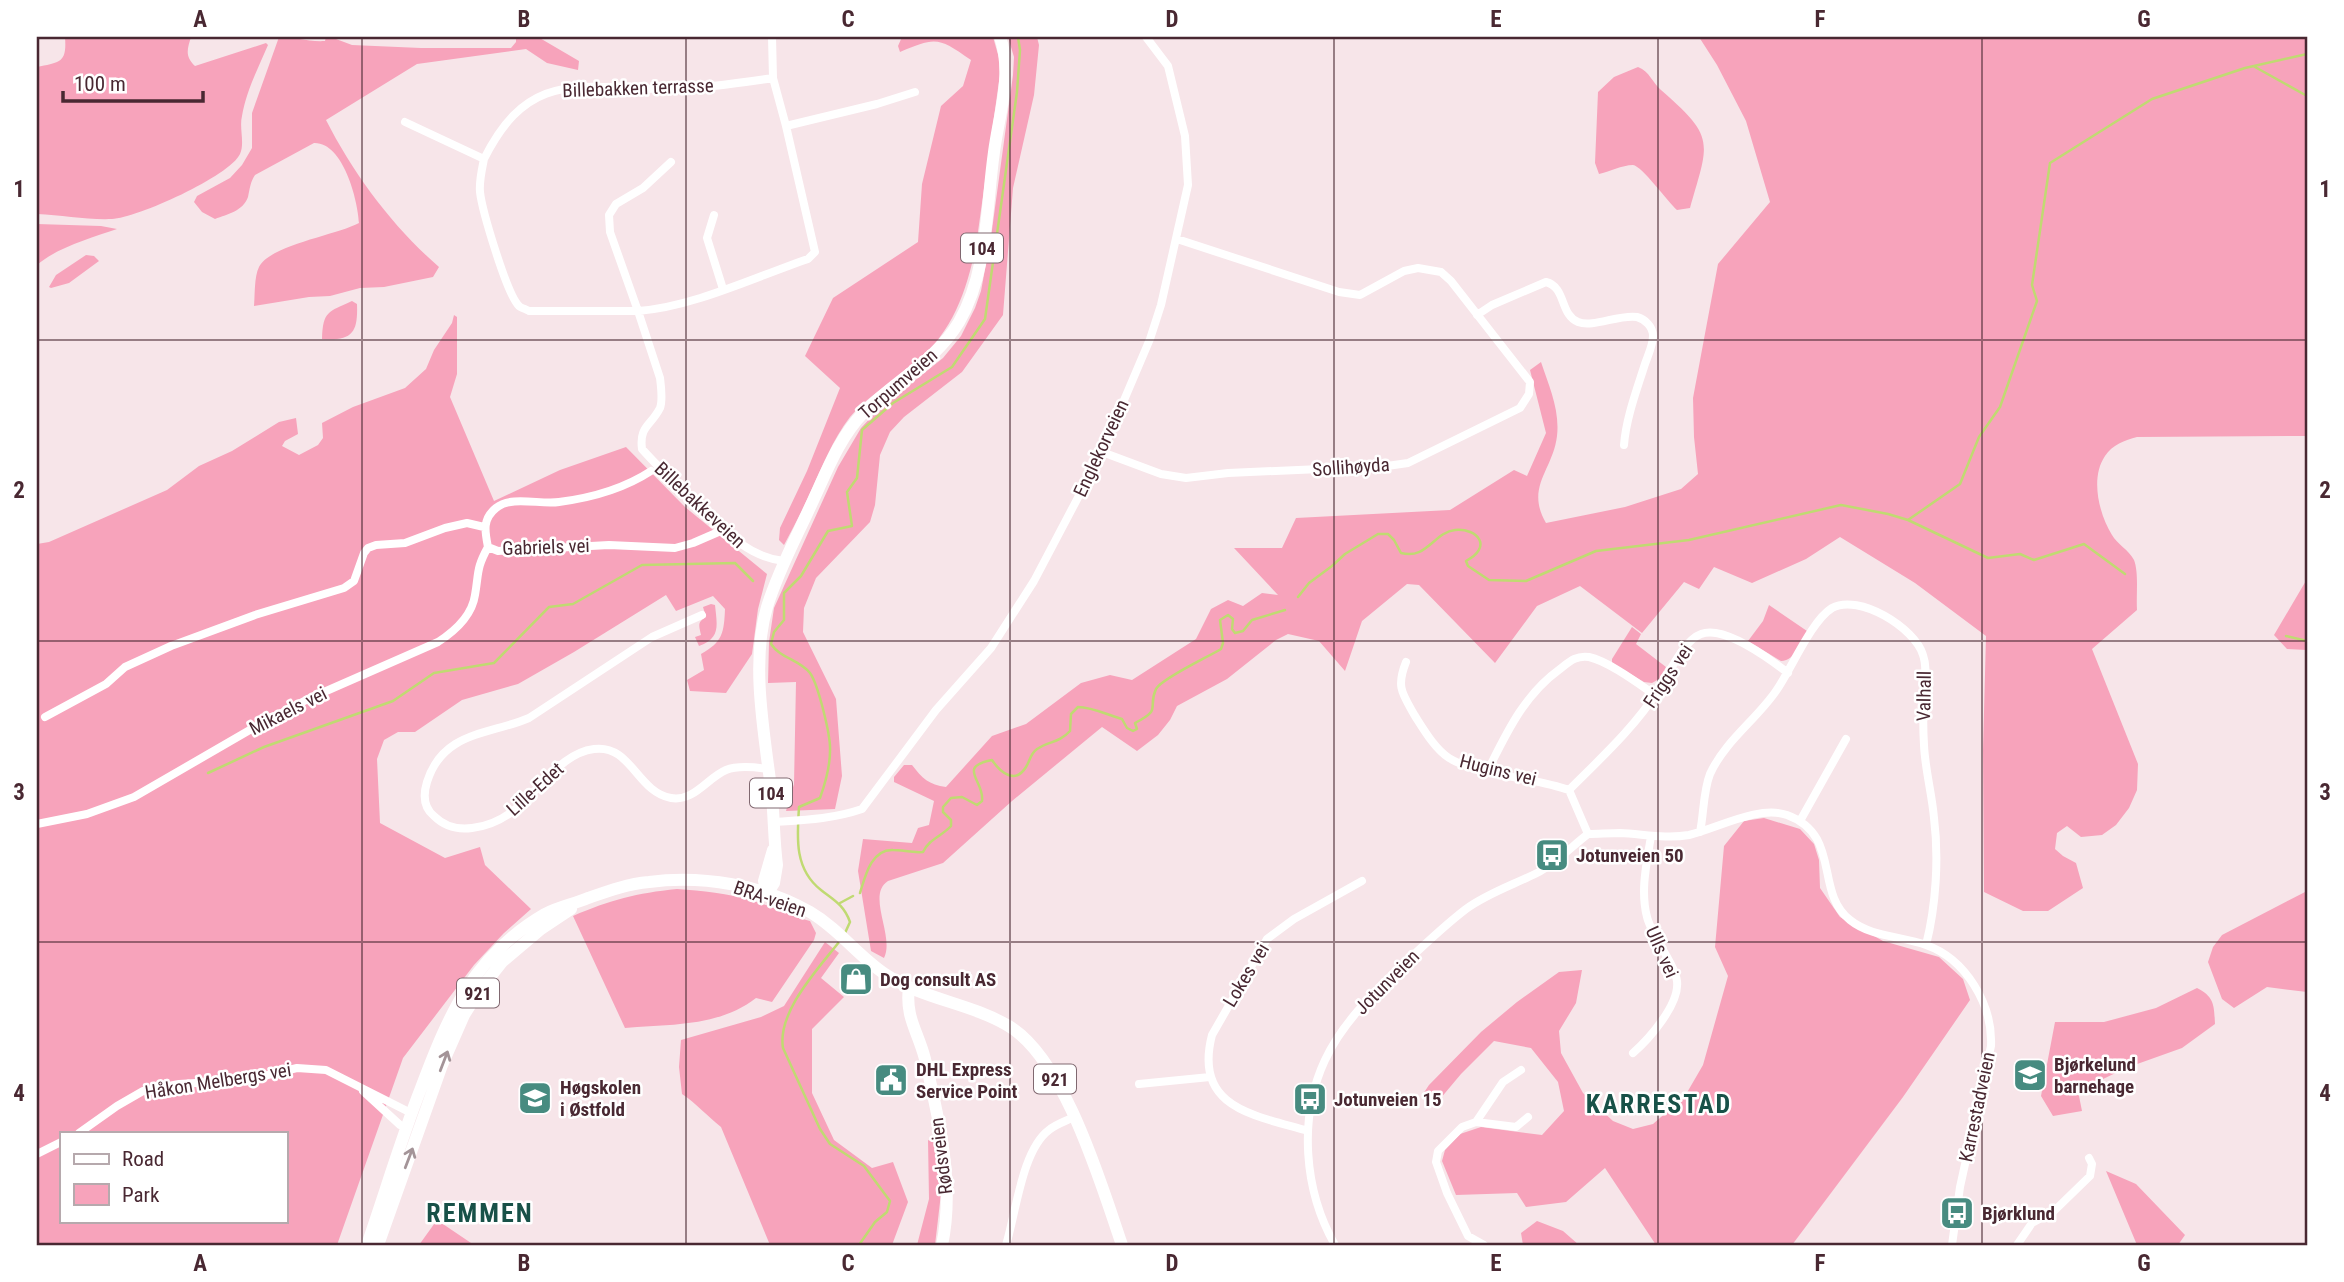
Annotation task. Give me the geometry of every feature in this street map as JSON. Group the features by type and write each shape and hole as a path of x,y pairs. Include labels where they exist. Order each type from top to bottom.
{"main road":[{"name":"Torpumveien","path":"766,894 775,883 775,847 781,822 768,769 760,643 767,607 784,561 843,439 863,413 943,344 959,322 970,298 985,228 993,154 1004,92 1006,61 1000,37"},
{"name":"BRA-veien","path":"367,1245 411,1112 449,1017 488,959 509,939 546,914 628,885 684,879 716,882 766,894 810,912 881,971 909,987 989,1016 1019,1031 1041,1056 1074,1117 1122,1245"},
{"name":"BRA-veien","path":"377,1245 453,1038 464,1015 502,962 586,899"},
{"name":"Rødsveien","path":"909,987 908,1013 924,1055 944,1158 948,1194 942,1245"}],"street":[{"path":"772,37 773,78"},
{"name":"Englekorveien","path":"781,822 842,816 862,810 936,710 991,648 1034,581 1102,452 1150,339 1161,304 1188,186 1185,136 1168,66 1146,37"},
{"name":"Billebakken terrasse","path":"773,78 815,252 808,260 687,302 658,309 529,311 519,306 513,298 493,246 482,209 480,189 484,159 508,118 540,95 577,86 674,89 773,78"},
{"path":"786,126 915,92"},
{"path":"405,122 484,159"},
{"path":"638,311 610,232 609,215 616,204 643,188 671,162"},
{"path":"714,215 707,238 723,289"},
{"name":"Sollihøyda","path":"1102,452 1161,474 1186,478 1228,473 1365,468 1408,463 1520,408 1529,394 1530,382 1451,281 1441,272 1418,268 1404,271 1360,295 1339,292 1177,239"},
{"path":"1477,315 1492,305 1546,282 1556,287 1569,314 1577,322 1635,317 1648,324 1653,332 1652,343 1624,445"},
{"name":"Billebakkeveien","path":"638,311 661,388 661,406 646,425 640,438 642,449 723,530 757,554 771,560 784,561"},
{"name":"Gabriels vei","path":"651,471 636,480 572,500 547,503 517,501 502,504 491,513 484,527 488,547 498,551 609,545 675,548 723,530"},
{"path":"45,717 106,684 125,667 171,646 254,615 344,588 354,581 368,548 405,543 467,523 484,527"},
{"name":"Mikaels vei","path":"37,824 87,814 134,797 308,699 438,642 457,628 471,608 476,594 478,566 488,547"},
{"name":"Valhall","path":"1700,832 1705,791 1726,748 1768,701 1822,617 1833,607 1861,604 1888,618 1914,640 1923,652 1926,666 1924,745 1936,849 1926,945"},
{"name":"Lille-Edet","path":"702,615 652,637 529,718 473,734 454,744 435,765 427,782 425,803 431,814 445,826 463,829 483,827 522,806 563,764 579,753 595,749 609,749 621,754 648,788 674,799 687,796 726,770 768,769"},
{"name":"Friggs vei","path":"1569,790 1633,725 1689,641 1701,634 1713,632 1730,636 1788,673"},
{"path":"1488,770 1516,716 1531,694 1577,657 1590,657 1629,677 1655,695"},
{"name":"Hugins vei","path":"1406,662 1399,680 1405,699 1427,733 1447,757 1466,766 1569,790"},
{"path":"1569,790 1588,834 1687,835 1770,812 1800,821 1846,739"},
{"name":"Karrestadveien","path":"1800,821 1817,837 1824,854 1834,897 1843,914 1873,932 1926,945 1950,960 1971,981 1984,1002 1992,1029 1991,1046 1959,1187 1952,1245"},
{"name":"Jotunveien","path":"1335,1245 1317,1205 1312,1186 1308,1131 1314,1095 1325,1062 1342,1031 1360,1006 1419,949 1467,909 1497,890 1549,866 1588,834"},
{"name":"Ulls vei","path":"1633,1053 1650,1037 1663,1018 1674,998 1677,981 1647,920 1643,896 1651,836"},
{"name":"Lokes vei","path":"1210,1077 1208,1063 1212,1035 1267,939 1294,919 1362,881"},
{"name":"Håkon Melbergs vei","path":"80,1132 143,1091 179,1084 247,1080 297,1068 312,1068 339,1076 363,1091"},
{"path":"1476,1122 1503,1082 1521,1070"},
{"path":"1139,1084 1210,1077 1228,1103 1273,1121 1308,1131"},
{"path":"363,1091 411,1112 421,1125 406,1129 363,1091"},
{"path":"1484,1245 1468,1236 1447,1193 1436,1162 1438,1151 1462,1127 1476,1122 1516,1127 1528,1116"},
{"path":"1006,1245 1027,1161 1034,1146 1049,1130 1074,1117"},
{"path":"37,1154 60,1142"},
{"path":"2017,1245 2032,1223 2068,1199 2090,1175 2092,1164 2089,1158"}],"green space":[{"path":"65,37 191,37 188,53 195,66 266,43 268,45 244,107 240,154 233,163 202,184 141,212 112,219 37,214 37,67 51,64 63,57"},
{"path":"279,37 325,41 326,37 336,37 352,45 511,48 516,37 538,37 579,61 578,70 547,63 526,49 417,64 326,120 349,161 376,199 406,235 439,267 433,277 384,287 360,288 330,296 254,306 257,271 266,259 290,247 359,223 352,187 341,162 324,145 314,143 255,175 246,202 234,211 215,219 202,212 194,202 197,196 230,178 252,148 252,113"},
{"path":"902,37 993,37 1000,74 976,246 961,299 946,329 923,356 850,417 833,444 784,545 779,540 780,528 807,471 840,388 805,356 833,298 918,242 922,184 941,106 963,86 971,60 952,47 937,42 922,43 900,52 898,46"},
{"path":"1008,37 1037,37 1039,45 1034,95 1013,188 1003,315 962,372 904,417 890,432 880,455 875,505 870,522 816,578 804,608 803,632 836,699 842,776 835,809 786,811 794,784 796,682 768,683 769,642 774,608 838,467 861,428 878,410 943,358 961,336 975,308 981,291 991,237 1013,75 1014,57"},
{"path":"1699,37 2307,37 2307,436 2137,437 2123,441 2111,449 2100,465 2097,485 2100,507 2112,535 2136,565 2137,610 2092,649 2138,764 2137,790 2129,808 2116,825 2102,835 2081,837 2067,826 2057,833 2055,849 2076,863 2083,888 2048,911 2023,911 1984,892 1983,750 1986,636 1915,583 1840,537 1806,559 1752,583 1714,567 1699,589 1684,582 1642,633 1580,586 1537,606 1495,663 1419,585 1407,584 1362,621 1345,671 1319,641 1288,634 1276,640 1227,679 1177,706 1158,735 1137,751 1102,727 1012,801 943,863 888,881 882,887 880,896 886,939 884,958 871,951 858,871 863,839 912,843 918,828 929,825 934,801 894,782 894,777 904,765 912,765 926,780 946,787 992,736 1026,724 1081,683 1110,675 1132,680 1196,639 1211,609 1228,600 1243,606 1262,593 1278,595 1234,548 1282,548 1296,518 1450,510 1514,470 1527,476 1546,433 1530,370 1541,362 1553,398 1558,426 1555,448 1539,489 1540,510 1546,523 1625,507 1681,489 1698,474 1693,398 1718,264 1770,202 1746,121"},
{"path":"1638,67 1679,106 1699,131 1704,154 1690,208 1677,210 1642,171 1633,165 1599,174 1595,163 1598,92 1614,77"},
{"path":"37,224 117,229 65,248 37,265"},
{"path":"86,255 94,256 99,261 69,283 49,287 56,275"},
{"path":"352,301 357,304 357,314 352,333 341,338 322,339 328,314"},
{"path":"454,315 457,317 457,374 450,397 494,501 560,470 626,447 685,507 767,574 758,609 752,654 726,693 690,691 687,680 704,670 701,654 721,636 725,609 713,596 676,611 666,595 518,684 462,700 415,732 398,732 384,740 377,759 380,823 445,858 480,847 485,865 531,909 474,965 403,1058 337,1245 37,1245 37,544 49,542 167,490 199,466 232,451 279,422 296,418 298,434 285,441 282,446 299,455 318,445 323,438 322,423 353,407 405,388 426,369 434,350 452,323"},
{"path":"2307,579 2307,650 2287,649 2274,635"},
{"path":"715,605 716,630 711,639 699,646 695,637 701,635 699,624 706,617 703,607"},
{"path":"1769,605 1807,631 1797,650 1786,660 1781,661 1748,641 1763,621"},
{"path":"1632,627 1641,634 1636,644 1666,667 1659,679 1652,683 1644,682 1612,663"},
{"path":"1764,818 1800,829 1814,844 1819,860 1820,888 1840,917 1883,941 1939,957 1963,979 1970,1000 1903,1097 1792,1245 1656,1245 1605,1168 1566,1202 1526,1207 1517,1193 1456,1195 1442,1161 1445,1150 1460,1134 1481,1127 1542,1135 1564,1111 1558,1082 1531,1048 1494,1041 1440,1099 1427,1098 1423,1094 1481,1032 1559,972 1582,970 1576,1003 1559,1031 1561,1053 1583,1093 1613,1121 1633,1129 1653,1124 1685,1096 1703,1065 1728,976 1715,947 1724,846 1744,821"},
{"path":"677,889 744,898 810,921 816,933 814,940 772,1002 756,998 742,1007 710,1019 625,1028 573,916 624,898"},
{"path":"2307,891 2307,992 2267,987 2234,1008 2222,999 2208,962 2213,947 2222,935"},
{"path":"825,942 839,953 821,978 844,997 812,1029 812,1093 834,1140 872,1168 893,1162 908,1202 892,1245 770,1245 721,1127 682,1094 679,1067 681,1040 761,1017 784,1006"},
{"path":"2197,988 2207,995 2212,1003 2215,1024 2182,1048 2126,1068 2078,1091 2082,1111 2053,1116 2041,1096 2055,1022 2104,1022 2156,1008"},
{"path":"928,1140 935,1143 942,1185 935,1245 917,1245 929,1199"},
{"path":"2106,1171 2136,1184 2185,1235 2178,1245 2137,1245"},
{"path":"437,1220 474,1245 419,1245"},
{"path":"1537,1221 1563,1231 1579,1245 1523,1245 1521,1233"}],"waterway":[{"path":"845,933 850,922 848,916 838,903 812,882 799,852 799,807 820,798 828,769 830,744 823,710 810,673 779,653 771,644 774,632 784,620 784,593 801,576 828,531 852,526 847,492 857,478 862,430 893,403 952,367 985,319 1017,92 1020,50 1018,37"},
{"path":"1908,520 1960,484 1979,437 2000,407 2037,301 2032,285 2050,163 2152,99 2245,68 2307,54"},
{"path":"2255,67 2307,96"},
{"path":"1298,597 1309,583 1345,554 1378,534 1388,534 1401,553 1410,554 1424,549 1448,532 1470,532 1476,535 1480,545 1474,556 1466,561 1468,566 1489,580 1526,581 1596,551 1689,540 1841,505 1908,520 1988,558 2020,554 2034,560 2084,544 2125,574"},
{"path":"208,773 264,747 393,701 434,673 494,663 549,607 573,604 642,565 735,563 753,581"},
{"path":"860,893 870,865 879,854 893,850 923,852 951,826 951,820 943,812 943,807 951,798 962,797 977,805 982,801 974,771 981,763 992,760 1003,772 1017,775 1026,767 1037,749 1062,738 1070,731 1071,714 1078,707 1122,719 1127,728 1133,731 1137,729 1135,723 1152,711 1154,695 1160,685 1221,649 1223,643 1220,620 1228,615 1233,619 1232,629 1235,633 1243,631 1252,620 1285,610"},
{"path":"2286,636 2307,641"},
{"path":"840,903 853,896"},
{"path":"839,942 810,978 793,1006 786,1020 783,1048 820,1129 830,1144 864,1166 890,1201 887,1212 875,1222 859,1245"}],"place":[{"name":"Jotunveien 50","path":"1552,855"},
{"name":"Dog consult AS","path":"856,979"},
{"name":"Bjørkelund barnehage","path":"2030,1075"},
{"name":"DHL Express Service Point","path":"891,1080"},
{"name":"Høgskolen i Østfold","path":"535,1098"},
{"name":"Jotunveien 15","path":"1310,1099"},
{"name":"Bjørklund","path":"1957,1213"}],"district":[{"name":"KARRESTAD","path":"1659,1104"},
{"name":"REMMEN","path":"480,1213"}]}
